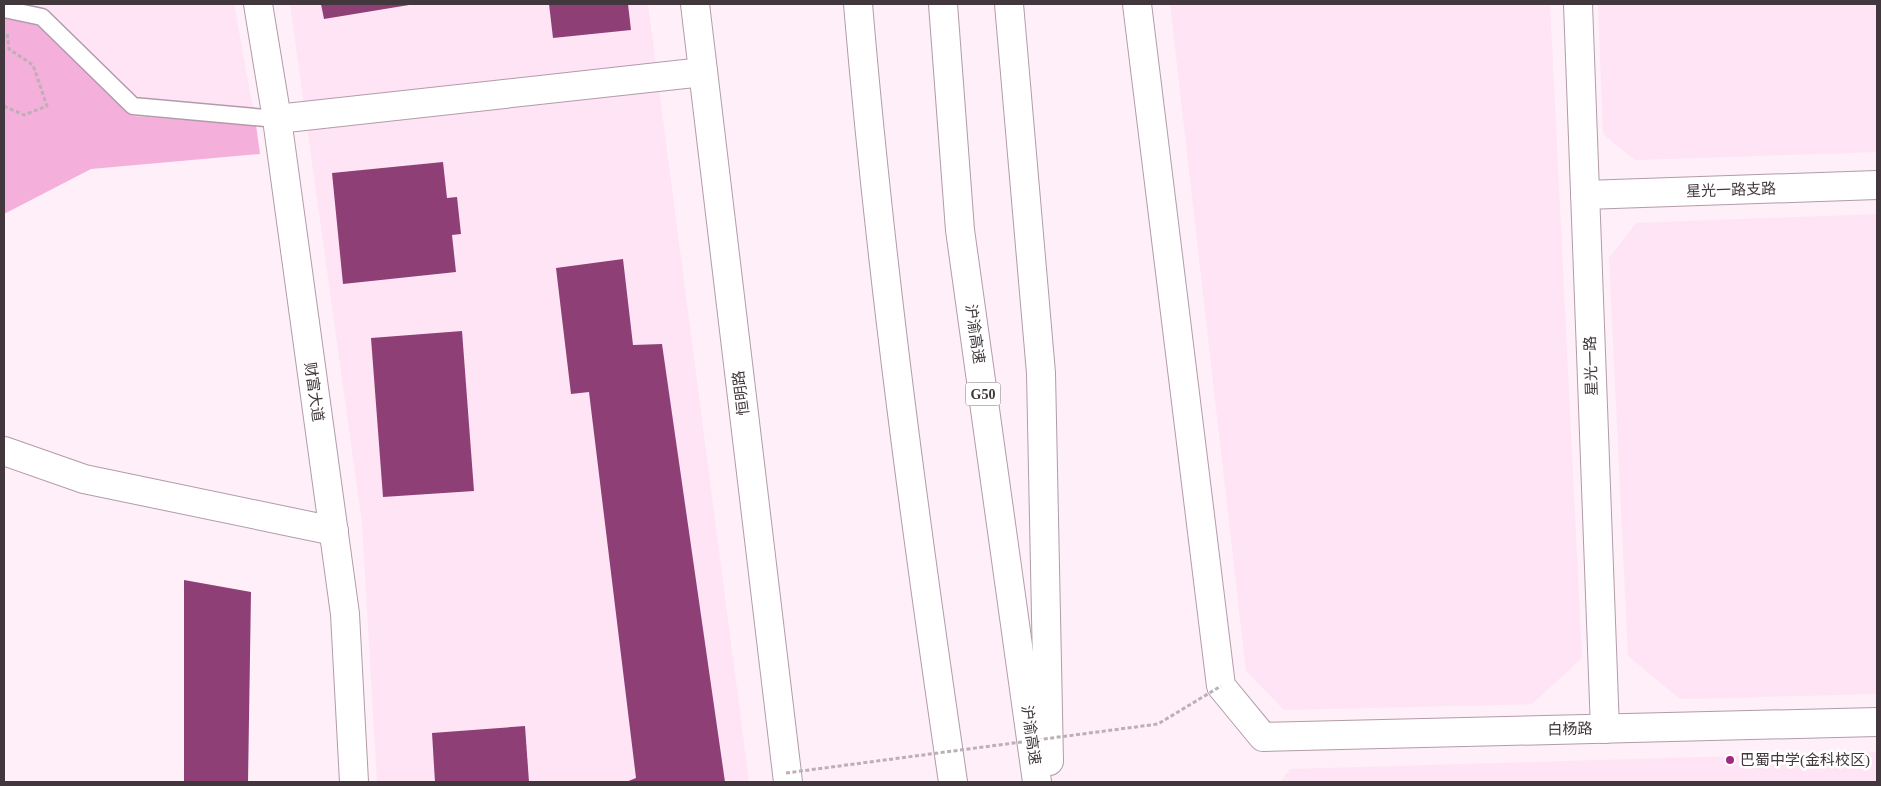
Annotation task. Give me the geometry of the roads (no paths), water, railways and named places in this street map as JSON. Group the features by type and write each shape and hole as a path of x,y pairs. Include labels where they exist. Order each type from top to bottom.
{"main road":[{"name":"财富大道","path":"258,4 277,118 345,614 354,782"},
{"name":"恒明路","path":"695,4 787,778"},
{"path":"841,4 866,98"},
{"path":"858,4 866,98 911,495 952,782"},
{"name":"沪渝高速","path":"943,4 960,230 1037,782"},
{"path":"1008,4 1042,373 1050,782"},
{"name":"白杨路","path":"1137,4 1221,686 1263,737 1877,722"},
{"name":"星光一路","path":"1578,4 1605,729"},
{"path":"277,118 703,72"},
{"name":"星光一路支路","path":"1585,196 1877,185"},
{"path":"4,451 84,479 334,531"}],"lane":[{"path":"4,9 42,18 133,106 277,118"}],"place":[{"name":"巴蜀中学(金科校区)","path":"1730,760"}]}
